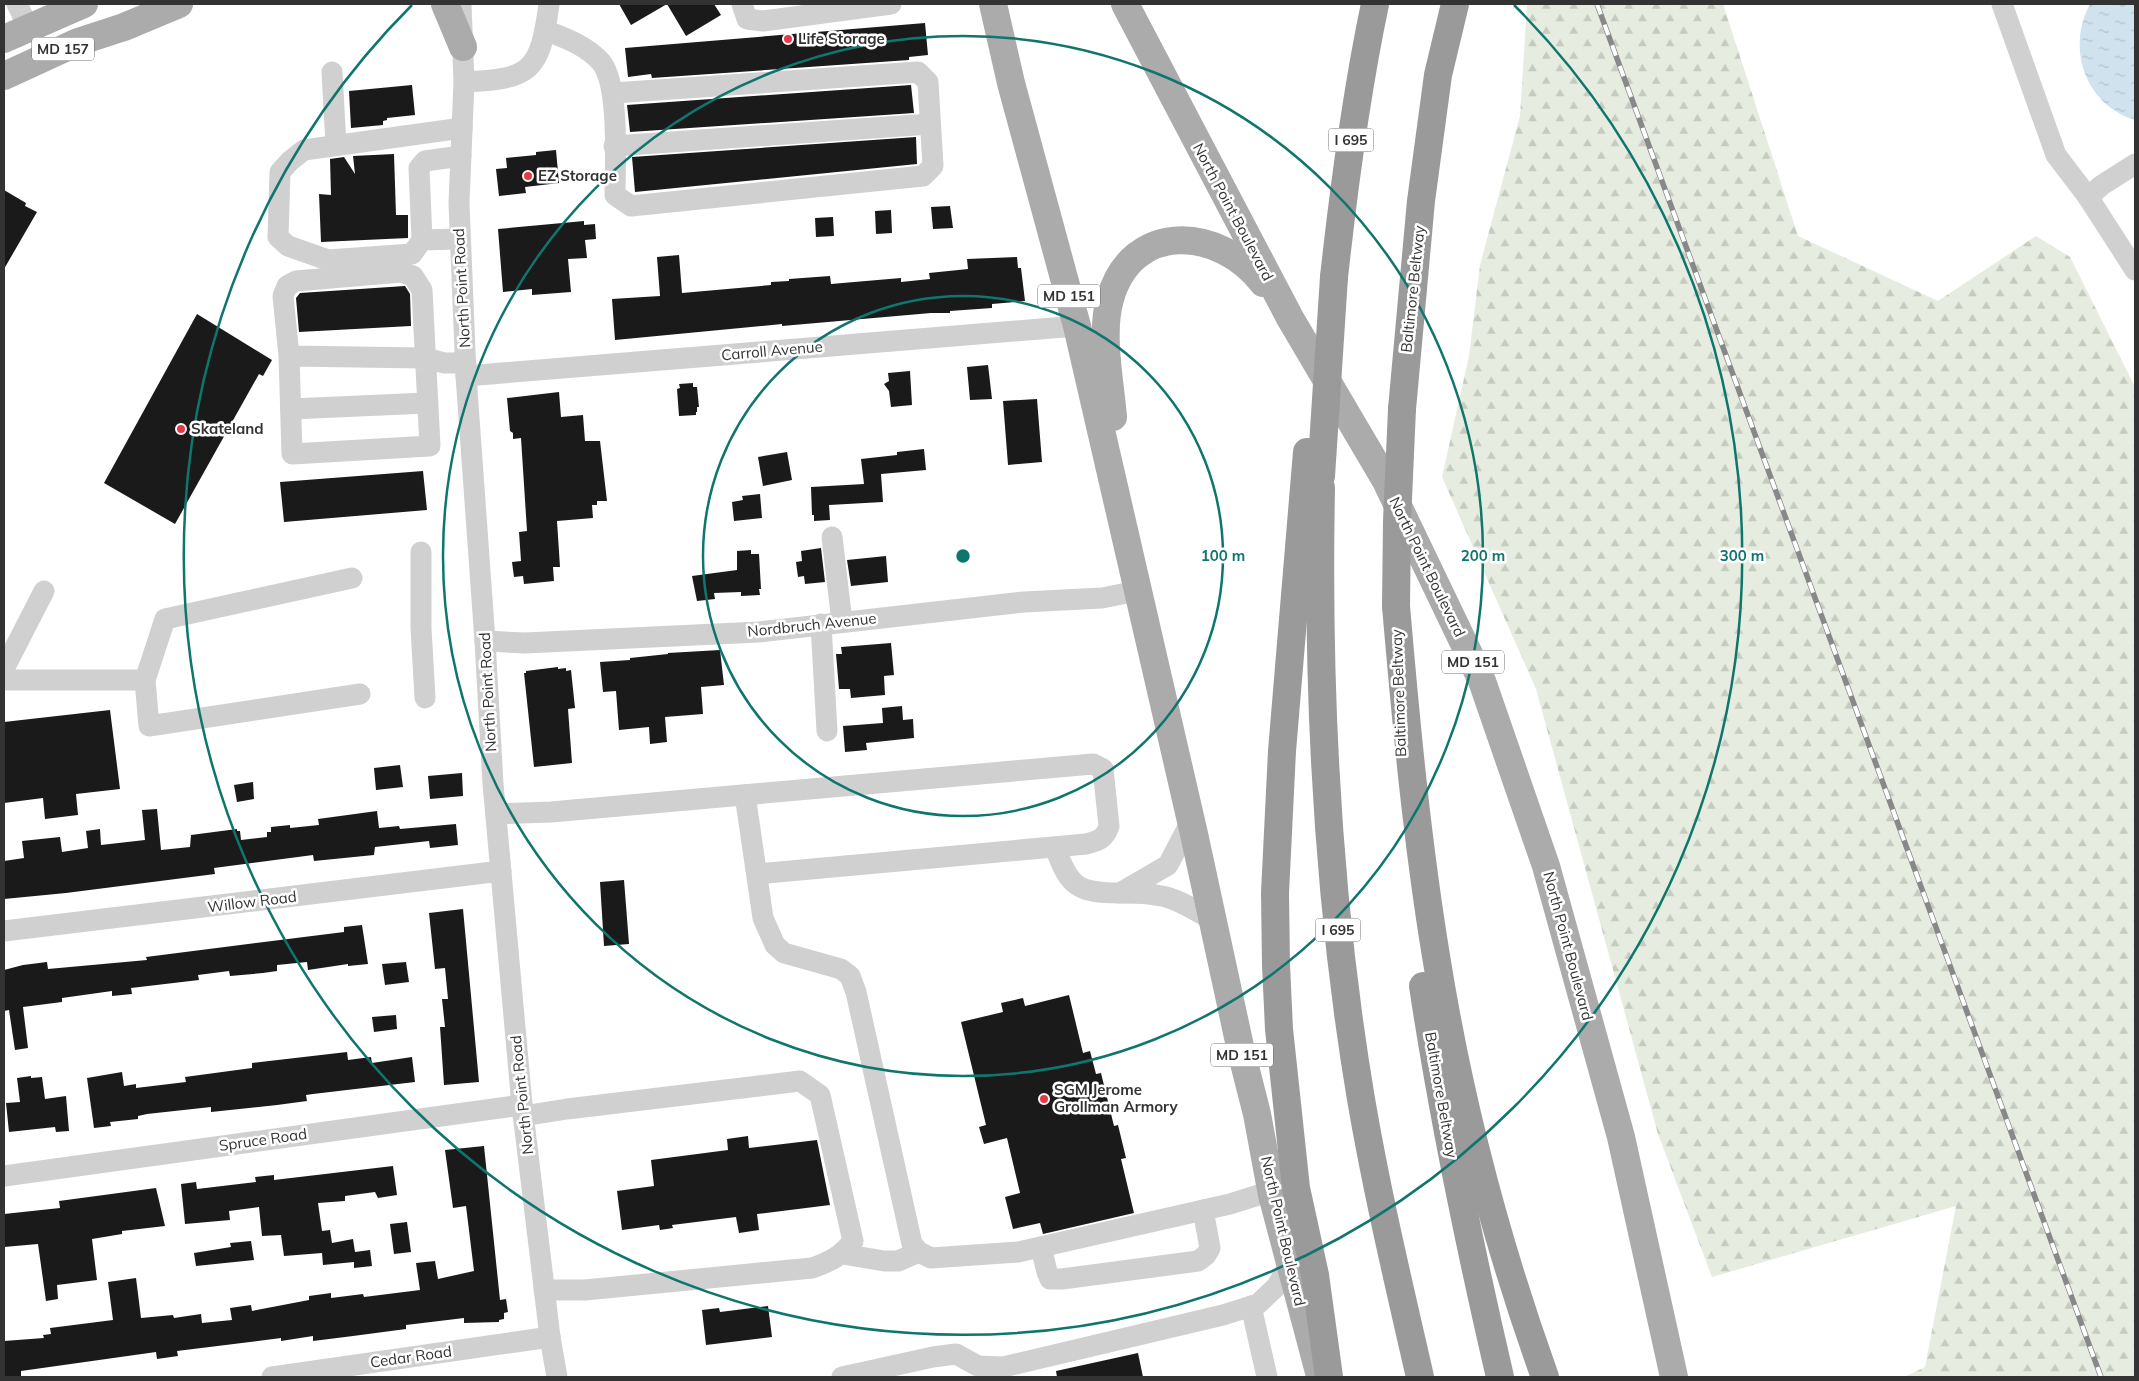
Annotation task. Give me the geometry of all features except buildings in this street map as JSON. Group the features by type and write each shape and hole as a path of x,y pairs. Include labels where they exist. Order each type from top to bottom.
{"highway":[{"name":"I 695","path":"1375,4 1365,52 1345,179 1334,277 1321,476 1319,582 1322,724 1330,847 1342,972 1361,1100 1420,1377"},
{"name":"Baltimore Beltway","path":"1455,4 1438,75 1421,201 1402,409 1397,521 1396,606 1399,708 1406,832 1419,959 1438,1083 1468,1237 1500,1377"},
{"path":"1421,201 1468,4"},
{"path":"1329,1377 1315,1275 1296,1188 1280,1039 1276,965 1275,883 1282,751 1307,452 1334,277"},
{"path":"1396,606 1405,708 1420,832 1436,956 1451,1037 1481,1171 1522,1312 1545,1377"}],"main road":[{"name":"MD 157","path":"4,40 84,4"},
{"name":"MD 157","path":"4,76 78,42 124,27 179,4"},
{"path":"445,4 463,47"},
{"name":"North Point Boulevard","path":"993,4 1013,92 1077,326 1191,821 1241,1051 1257,1114 1271,1191 1320,1377"},
{"name":"North Point Boulevard","path":"1125,4 1290,318 1386,481 1482,681 1546,866 1613,1109 1674,1377"},
{"path":"1120,508 1108,363 1107,314 1110,298 1117,281 1129,265 1153,246 1167,241 1182,239 1200,242 1234,256 1253,270 1290,318"}],"street":[{"path":"17,4 29,28"},
{"name":"North Point Road","path":"461,4 464,82 459,203 460,239 466,370 486,641 496,814 523,1110 544,1290 557,1377"},
{"path":"464,82 504,80 524,71 538,54 545,30 549,4"},
{"path":"742,4 747,19 763,21 891,4"},
{"path":"2002,4 2056,155 2088,197 2135,270"},
{"path":"545,30 576,42 602,63 613,93 616,194 631,206 924,176 933,166 928,82 918,72 613,93"},
{"path":"332,72 336,146"},
{"path":"614,146 930,124"},
{"path":"461,156 425,161 419,168 422,240 412,254 401,264 296,280 287,286 283,296 289,356 292,454 430,446 422,290 401,264 328,260 288,246 278,237 280,172 304,150 462,128"},
{"path":"2088,197 2102,185 2135,164"},
{"path":"422,240 460,239"},
{"name":"Carroll Avenue","path":"289,356 424,358 466,370 1077,326"},
{"path":"291,409 427,403"},
{"path":"832,537 842,622"},
{"path":"421,552 420,628 425,698"},
{"path":"352,578 165,619 145,680 149,726 360,694"},
{"path":"4,669 44,591"},
{"name":"Nordbruch Avenue","path":"486,641 525,643 759,632 1024,602 1102,598 1137,591"},
{"path":"821,624 827,731"},
{"path":"4,680 145,680"},
{"path":"496,814 551,812 1093,764 1103,769 1109,826 1106,834 1100,840 1086,844 757,874"},
{"path":"745,795 763,918 775,946 784,953 841,969 850,976 856,992 912,1244 920,1252 931,1258 1018,1252 1203,1210 1271,1191"},
{"path":"1120,893 1168,865 1191,821"},
{"path":"1055,847 1063,872 1077,885 1095,893 1150,893 1167,896 1182,902 1212,920"},
{"name":"Willow Road","path":"4,931 501,871"},
{"name":"Spruce Road","path":"4,1176 523,1110 800,1080 820,1095 853,1241 843,1254"},
{"path":"1041,1247 1046,1272 1050,1278 1062,1280 1198,1261 1206,1256 1210,1248 1203,1210"},
{"path":"544,1290 586,1290 812,1268 829,1263 843,1254 898,1262 920,1252"},
{"path":"842,1377 923,1358 956,1354 978,1366 1003,1367 1223,1315 1258,1304 1277,1286 1290,1263"},
{"path":"1251,1306 1267,1377"},
{"name":"Cedar Road","path":"272,1377 550,1337"}],"green space":[{"path":"1527,4 1723,4 1798,236 1938,301 2036,236 2070,257 2135,387 2135,1377 1904,1377 1925,1367 1956,1206 1712,1277 1658,1134 1536,689 1442,477 1469,356 1480,265 1520,116"}],"water":[{"path":"2090,4 2135,4 2135,120 2118,113 2104,102 2092,88 2085,73 2080,39 2083,21"}],"railway":[{"path":"1597,4 2101,1377"}],"place":[{"name":"Life Storage","path":"788,39"},
{"name":"EZ Storage","path":"528,176"},
{"name":"Skateland","path":"181,429"},
{"name":"SGM Jerome Grollman Armory","path":"1044,1099"}]}
